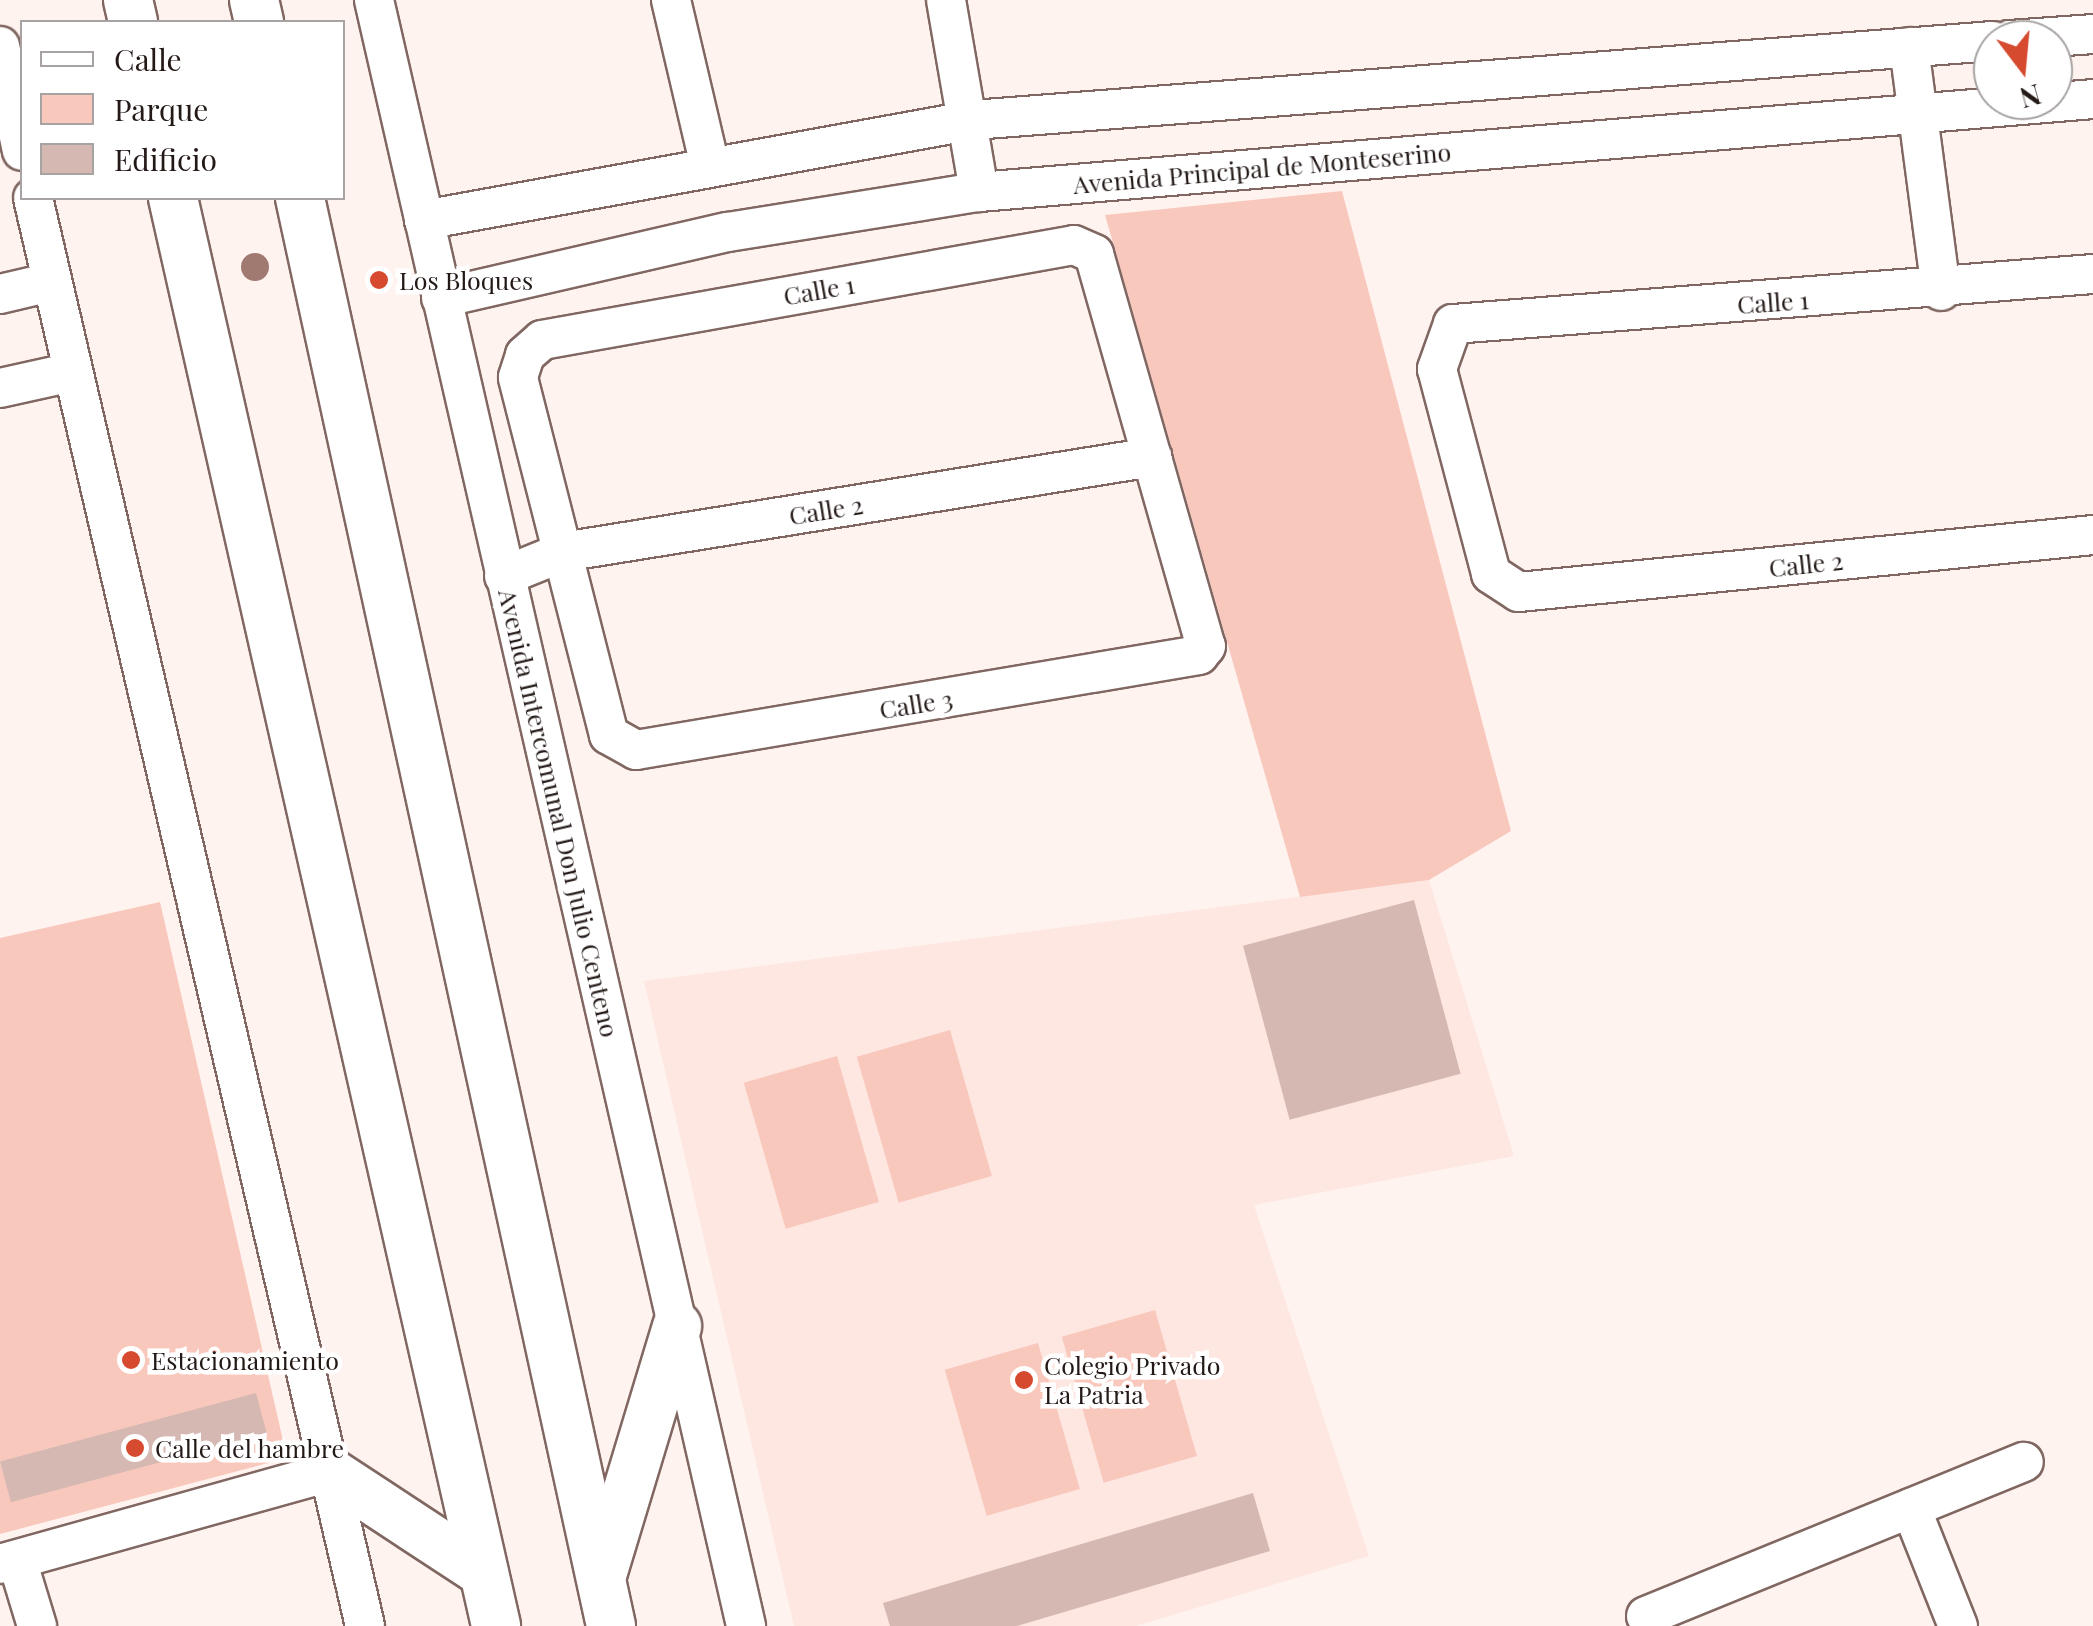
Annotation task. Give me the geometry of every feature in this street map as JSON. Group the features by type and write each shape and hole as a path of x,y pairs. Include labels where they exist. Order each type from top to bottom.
{"main road":[{"path":"173,200 496,1626"},
{"path":"300,200 611,1626"},
{"path":"601,1578 677,1326"},
{"path":"330,1472 484,1572"}],"street":[{"name":"Avenida Intercomunal Don Julio Centeno","path":"374,0 746,1626"},
{"path":"671,0 709,162"},
{"path":"946,0 973,120 979,192"},
{"path":"424,220 709,162 973,120 1973,43"},
{"path":"0,46 20,141"},
{"path":"1909,48 1941,291"},
{"name":"Avenida Principal de Monteserino","path":"441,298 728,232 979,192 2093,98"},
{"path":"32,200 365,1626"},
{"name":"Calle 1","path":"564,552 518,377 542,340 1074,245 1094,254 1152,458"},
{"name":"Calle 1","path":"1519,592 1491,574 1437,370 1453,324 1941,291 2093,274"},
{"path":"0,294 51,282"},
{"path":"0,388 72,372"},
{"name":"Calle 2","path":"504,576 564,552 1152,458"},
{"name":"Calle 3","path":"564,552 608,735 620,746 636,750 1192,660 1206,646 1152,458"},
{"name":"Calle 2","path":"1519,592 2093,535"},
{"path":"1646,1616 2024,1462"},
{"path":"37,1626 8,1562 330,1472"},
{"path":"1911,1508 1958,1626"}],"shaded area":[{"name":"Colegio Privado La Patria","path":"1429,880 1514,1156 1254,1205 1369,1556 1136,1626 794,1626 644,981"}],"green space":[{"path":"1342,191 1511,831 1429,880 1300,897 1105,215"},
{"path":"160,902 287,1458 0,1534 0,938"},
{"path":"950,1030 992,1176 899,1203 857,1057"},
{"path":"837,1056 879,1202 786,1229 744,1083"},
{"path":"1155,1310 1197,1456 1104,1483 1062,1337"},
{"path":"1038,1343 1080,1489 987,1516 945,1370"}],"building":[{"path":"1414,900 1461,1074 1290,1120 1243,946"},
{"name":"Calle del hambre","path":"256,1393 267,1434 11,1502 0,1462"},
{"path":"1253,1493 1270,1551 1017,1626 890,1626 883,1603"}],"place":[{"name":"Los Bloques","path":"379,280"},
{"name":"Estacionamiento","path":"131,1360"},
{"name":"Colegio Privado La Patria","path":"1024,1380"},
{"name":"Calle del hambre","path":"135,1448"}]}
